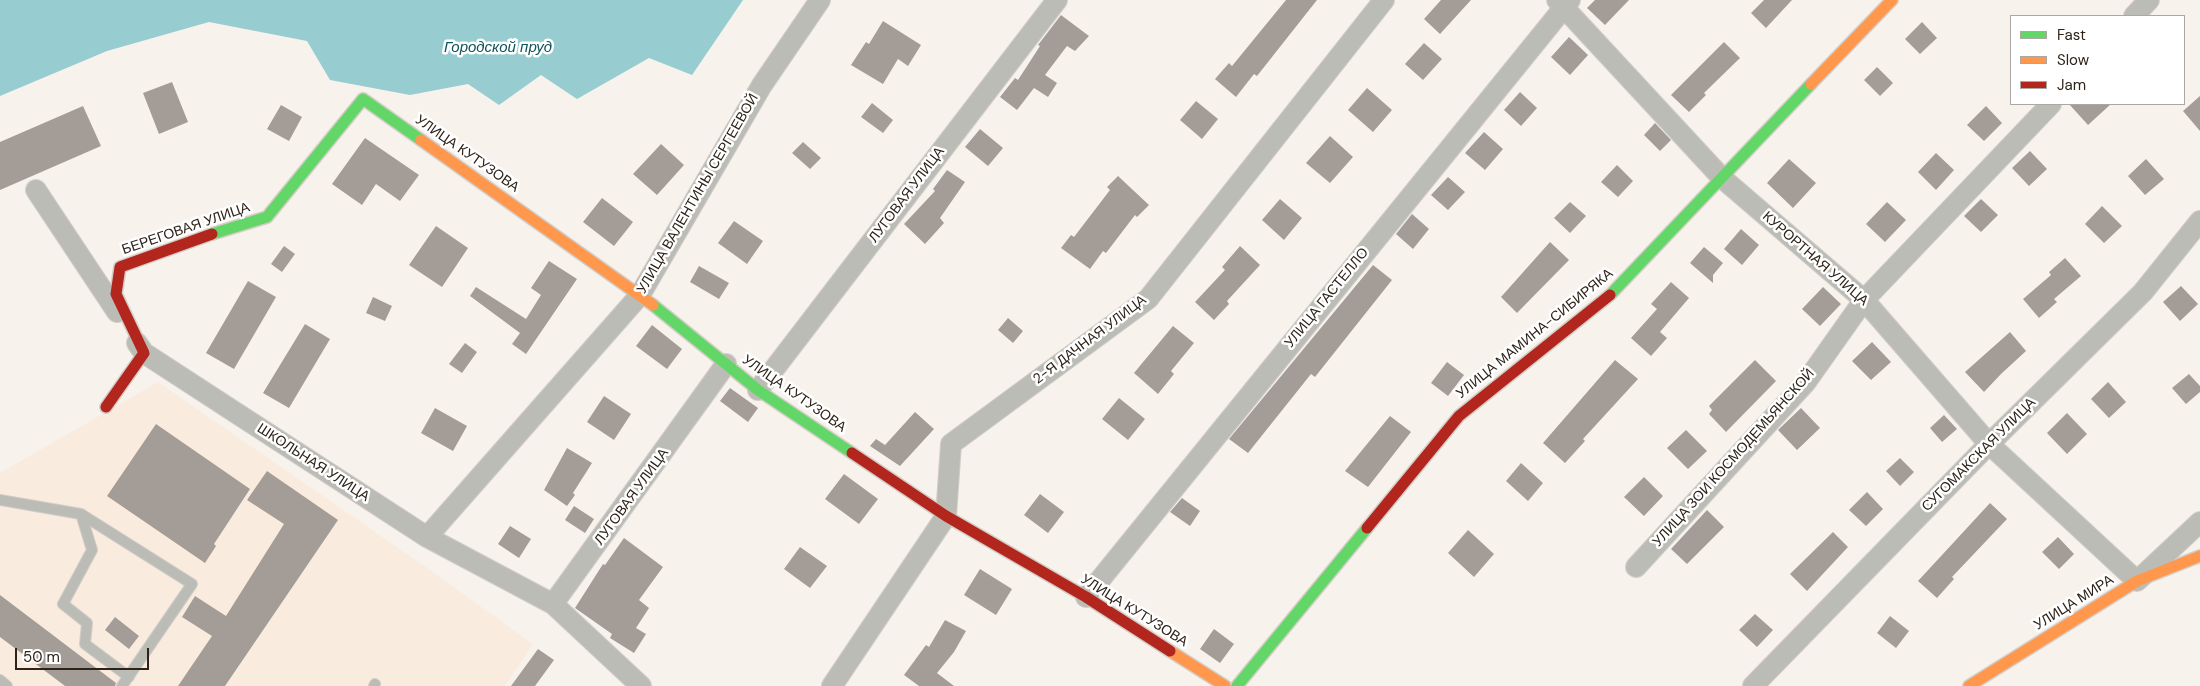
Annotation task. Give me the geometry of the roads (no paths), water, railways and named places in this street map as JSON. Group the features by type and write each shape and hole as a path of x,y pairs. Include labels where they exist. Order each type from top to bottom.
{"street":[{"name":"УЛИЦА ВАЛЕНТИНЫ СЕРГЕЕВОЙ","path":"427,537 640,295 762,85 820,0"},
{"name":"ЛУГОВАЯ УЛИЦА","path":"758,390 1057,0"},
{"name":"2-Я ДАЧНАЯ УЛИЦА","path":"946,516 950,444 1148,299 1384,0"},
{"name":"УЛИЦА МАМИНА-СИБИРЯКА","path":"1237,686 1459,416 1610,296 1892,0"},
{"path":"2135,15 2150,0"},
{"name":"КУРОРТНАЯ УЛИЦА","path":"1564,2 1722,178 1864,300 1989,444 2136,581"},
{"name":"УЛИЦА ГАСТЕЛЛО","path":"1086,597 1564,2"},
{"name":"УЛИЦА КУТУЗОВА","path":"363,99 640,295 758,390 946,516 1086,597 1225,686"},
{"name":"БЕРЕГОВАЯ УЛИЦА","path":"144,353 116,294 120,267 191,241 267,217 363,99"},
{"name":"УЛИЦА ЗОИ КОСМОДЕМЬЯНСКОЙ","path":"1636,567 1806,382 1864,300 2050,105"},
{"name":"ШКОЛЬНАЯ УЛИЦА","path":"36,190 144,353 427,537 553,604 641,686"},
{"name":"СУГОМАКСКАЯ УЛИЦА","path":"1753,686 1989,444 2142,292 2200,221"},
{"path":"106,407 144,353"},
{"name":"ЛУГОВАЯ УЛИЦА","path":"553,604 726,364"},
{"path":"832,686 946,516"},
{"path":"2136,581 2200,522"},
{"name":"УЛИЦА МИРА","path":"1969,686 2136,581 2200,556"}],"lane":[{"path":"0,500 81,514 192,584 122,686"},
{"path":"81,514 92,550 63,604 87,623 85,644 129,677"},
{"path":"0,680 8,686"}],"water":[{"name":"Городской пруд","path":"0,0 743,0 692,75 649,58 577,99 541,75 499,105 468,84 410,95 330,80 307,41 209,22 107,51 0,96"}]}
